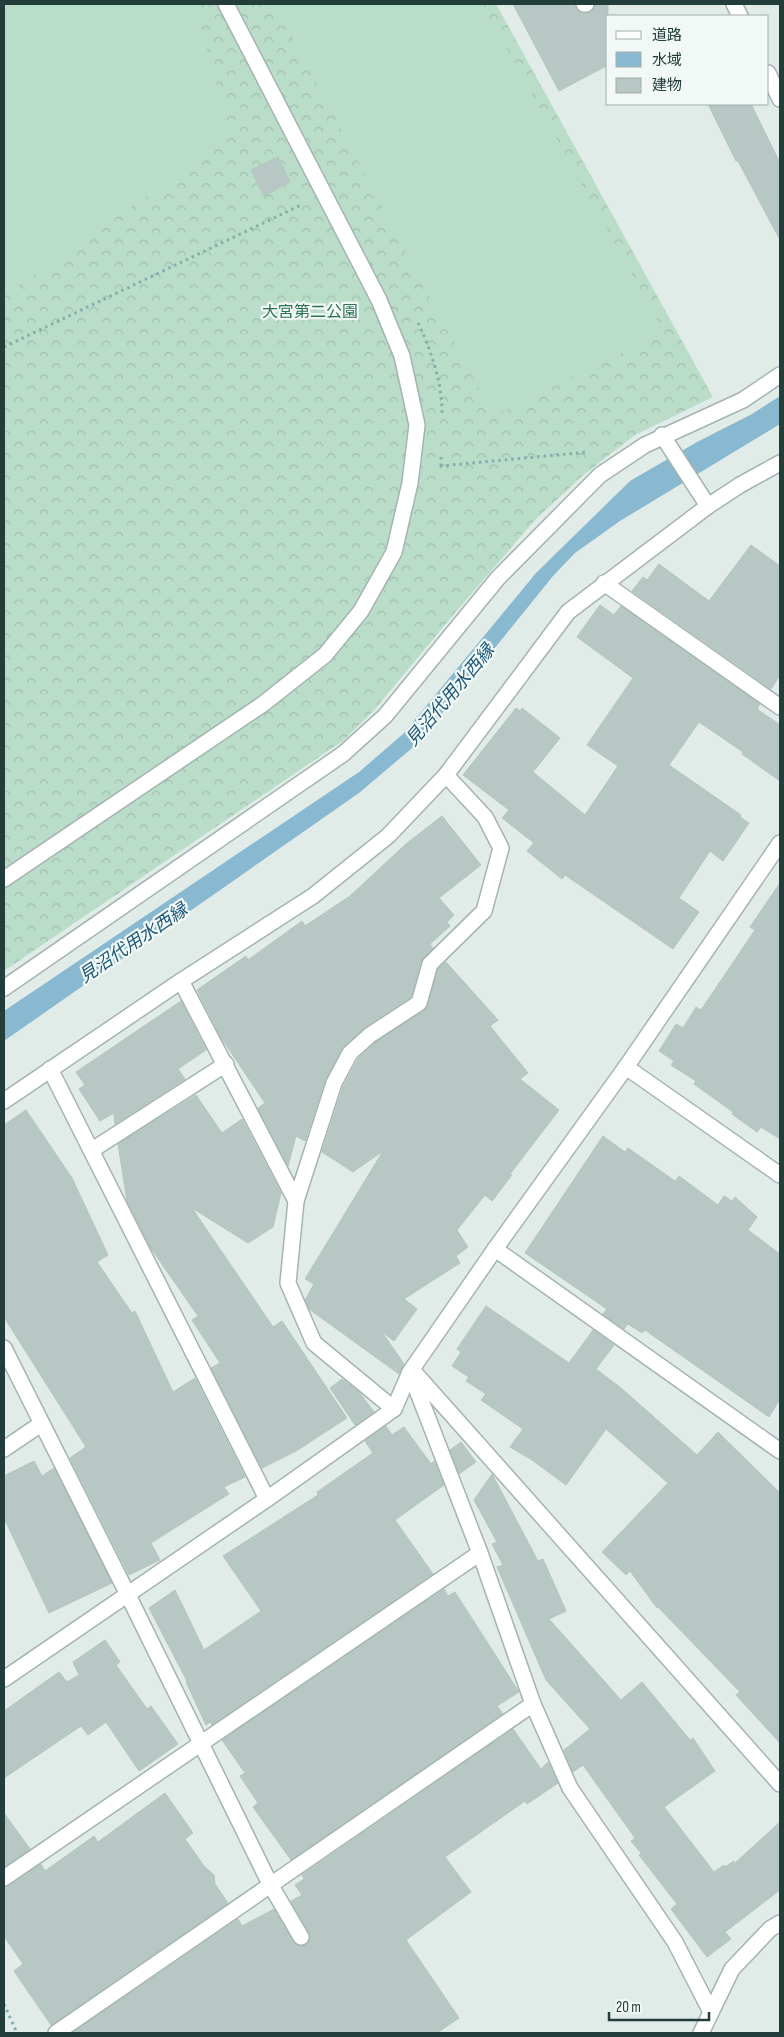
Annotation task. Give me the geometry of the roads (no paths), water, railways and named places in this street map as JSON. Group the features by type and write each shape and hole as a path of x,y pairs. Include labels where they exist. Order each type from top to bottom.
{"street":[{"path":"4,879 263,704 325,655 361,611 394,552 411,476 418,425 402,356 379,300 226,4"},
{"path":"769,75 780,98"},
{"path":"4,988 343,754 384,716 498,578 600,475 662,436 743,400 780,375"},
{"path":"662,436 708,506"},
{"path":"4,1101 181,981 320,890 388,836 446,775 568,612 708,506 740,485 780,464"},
{"path":"604,583 780,707"},
{"path":"394,1409 314,1343 288,1283 296,1201 334,1083 350,1054 370,1035 419,1003 430,964 484,911 500,848 485,817 446,775"},
{"path":"4,1679 267,1499 394,1409 411,1371 495,1249 626,1067 780,842"},
{"path":"181,981 296,1201"},
{"path":"92,1150 226,1064"},
{"path":"626,1067 780,1175"},
{"path":"50,1069 267,1499"},
{"path":"495,1249 780,1451"},
{"path":"4,1348 270,1884 301,1937"},
{"path":"411,1371 480,1553 533,1704 570,1788 675,1942 711,2012"},
{"path":"411,1371 780,1784"},
{"path":"4,1449 41,1424"},
{"path":"4,1878 480,1553"},
{"path":"56,2033 533,1704"},
{"path":"701,2033 732,1969 770,1928 780,1924"}],"water":[{"name":"見沼代用水西縁","path":"780,396 780,424 620,521 575,553 553,576 418,743 359,793 4,1041 4,1011 359,772 403,734 536,573 630,481 697,442 752,414"}],"park label":[{"name":"大宮第二公園","path":"310,311"}]}
